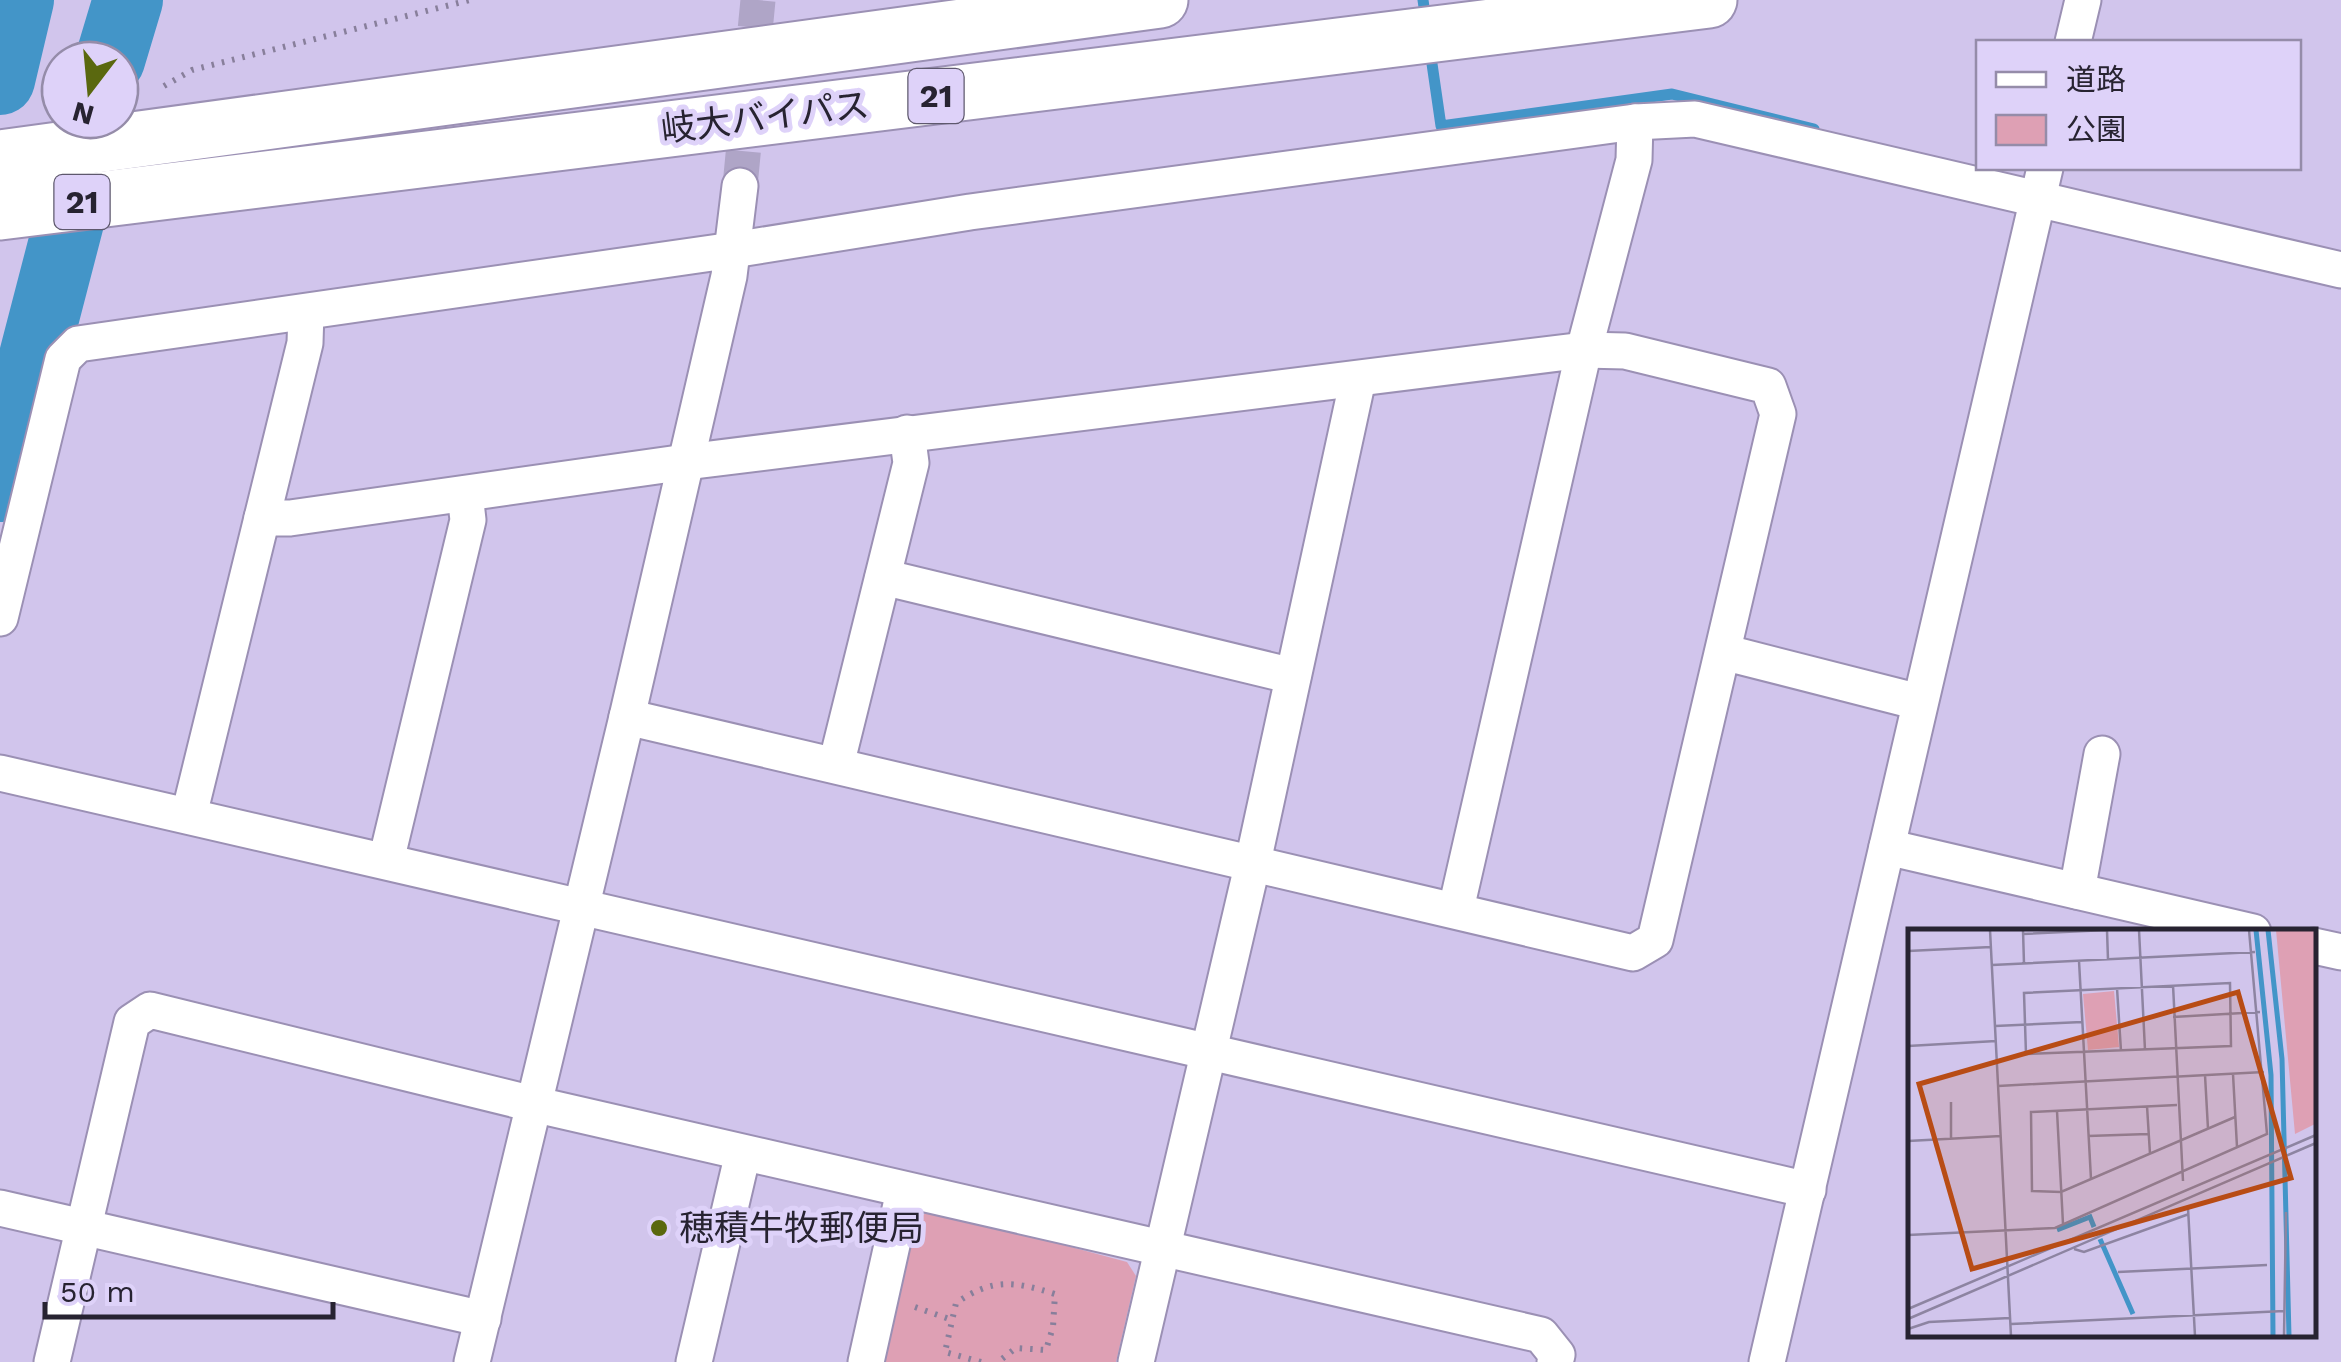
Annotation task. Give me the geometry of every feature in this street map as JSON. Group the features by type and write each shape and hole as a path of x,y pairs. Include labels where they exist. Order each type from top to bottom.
{"highway":[{"name":"岐大バイパス","path":"0,158 158,114 1160,0"},
{"name":"岐大バイパス","path":"0,212 1709,0"}],"street":[{"path":"2073,40 2083,0"},
{"path":"0,618 64,359 78,344 970,212 1635,122 1695,119 2042,184 2341,270"},
{"path":"1456,909 1584,350 1634,160 1635,122"},
{"path":"1767,1362 2042,184"},
{"path":"472,1362 686,462 733,250 740,186"},
{"path":"190,815 305,343 306,312"},
{"path":"262,518 290,518 907,433 1584,350 1625,351 1768,386 1778,414 1656,940 1633,952 627,717"},
{"path":"1136,1362 1253,862 1358,380"},
{"path":"836,765 911,462 907,433"},
{"path":"386,862 468,520 466,494"},
{"path":"883,577 1293,676"},
{"path":"1723,652 1919,702"},
{"path":"2077,891 2102,754"},
{"path":"0,773 1808,1190"},
{"path":"1887,847 2234,929"},
{"path":"2316,946 2341,952"},
{"path":"52,1362 132,1022 150,1010 742,1153 1541,1335 1556,1355 1555,1362"},
{"path":"694,1362 742,1153"},
{"path":"866,1362 904,1190"},
{"path":"0,1208 483,1319"}],"path":[{"path":"158,114 192,70 470,0"},
{"path":"939,1362 956,1303 978,1288 1017,1282 1054,1294 1053,1327 1046,1350 1016,1348 998,1362"},
{"path":"944,1352 980,1362"}],"green space":[{"path":"930,1209 1127,1262 1136,1276 1116,1362 880,1362 912,1225"}],"waterway":[{"path":"0,80 19,0"},
{"path":"116,40 128,0"},
{"path":"1423,0 1426,21"},
{"path":"1430,50 1441,126 1672,94 1814,129"},
{"path":"0,487 90,141"}],"tunnel":[{"path":"740,186 758,0"}],"place":[{"name":"穂積牛牧郵便局","path":"659,1228"}]}
